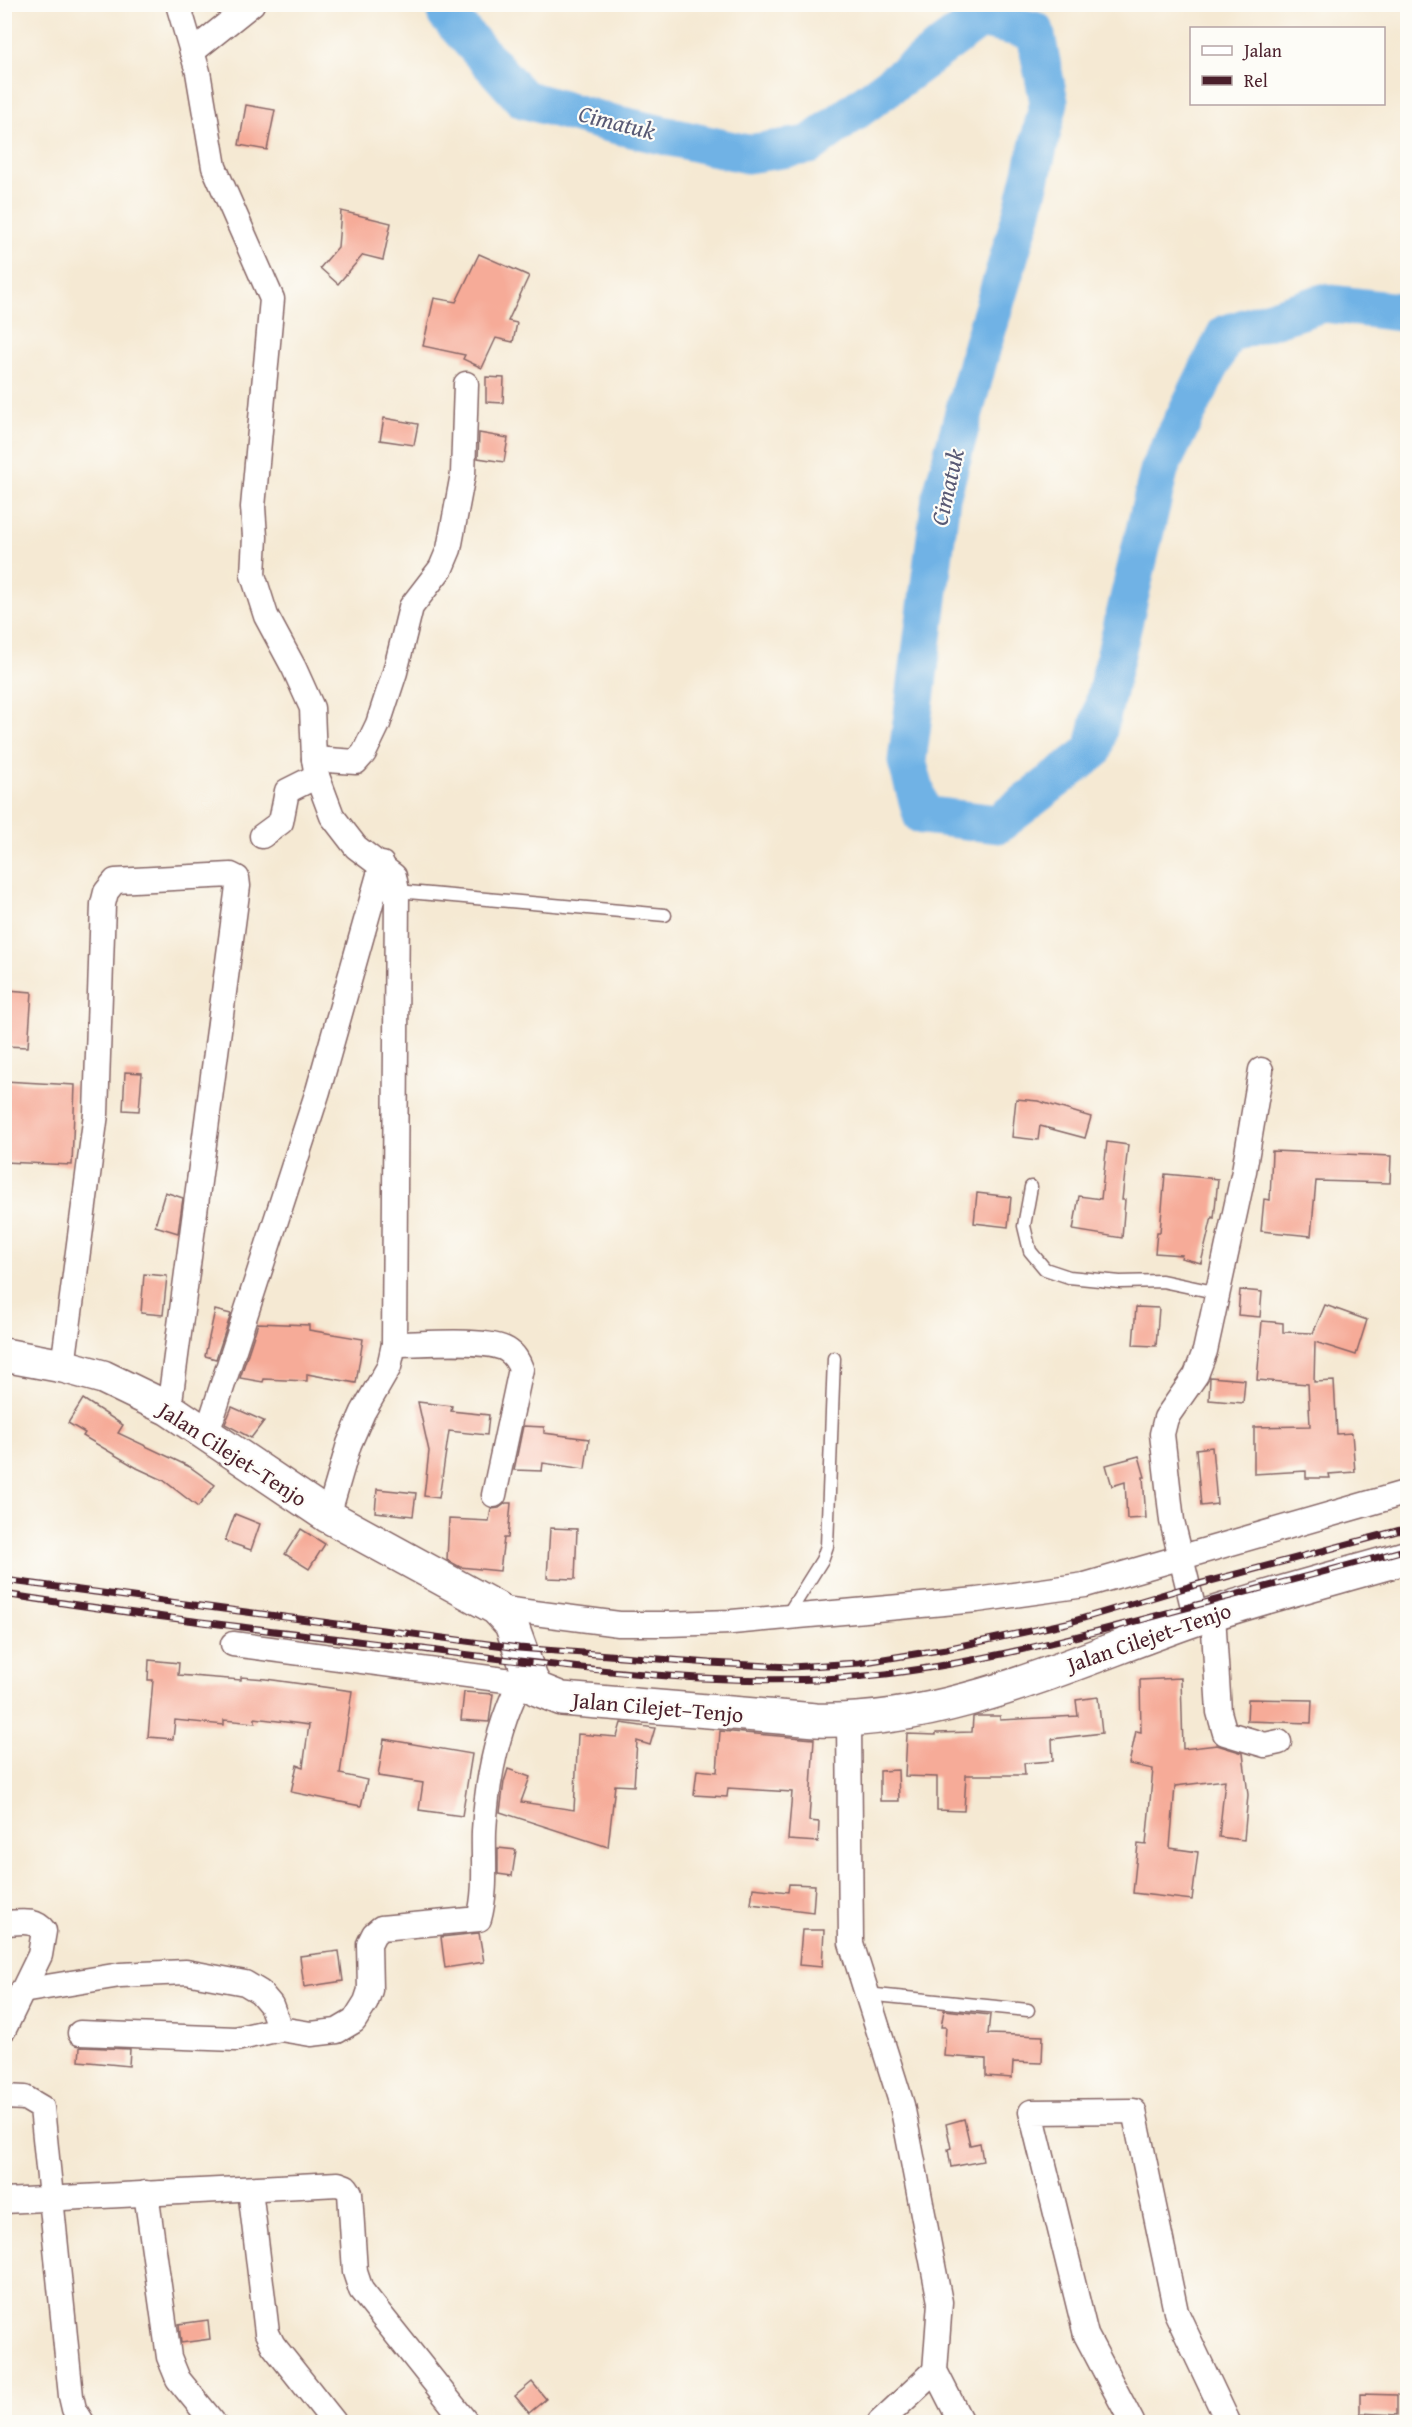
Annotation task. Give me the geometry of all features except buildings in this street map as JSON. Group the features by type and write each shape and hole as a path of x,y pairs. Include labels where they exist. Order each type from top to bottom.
{"main road":[{"name":"Jalan Cilejet–Tenjo","path":"4,1355 63,1366 103,1377 169,1409 328,1516 496,1608 511,1624 528,1686 562,1699 849,1721 914,1713 954,1703 1204,1617 1407,1557"}],"street":[{"path":"178,4 198,72 214,167 272,298 253,507 255,537 253,575 266,616 312,708 315,767 332,816 356,847 382,864 394,876 397,891 394,1344 390,1367 363,1412 349,1444 328,1516"},
{"path":"192,52 252,4"},
{"path":"262,836 281,822 287,792 315,767 356,762 364,753 378,724 396,672 411,607 445,560 462,474 466,384"},
{"path":"206,1436 318,1091 382,864"},
{"path":"63,1366 96,1114 103,904 106,891 115,881 231,875 237,878 238,886 169,1409"},
{"path":"1261,1070 1244,1171 1205,1351 1196,1375 1166,1418 1162,1434 1172,1521 1181,1558 1204,1617 1219,1712 1225,1733 1264,1745 1279,1742"},
{"path":"394,1344 491,1344 506,1349 517,1358 521,1369 494,1495"},
{"path":"496,1608 619,1624 732,1622 977,1600 1085,1585 1407,1492"},
{"path":"80,2033 236,2039 280,2029 311,2034 337,2031 354,2021 360,2014 370,1990 369,1944 374,1934 381,1928 479,1919 483,1902 484,1830 488,1781 500,1730 528,1686 233,1644"},
{"path":"849,1721 851,1943 902,2105 940,2302 935,2371 961,2422"},
{"path":"4,1923 31,1922 40,1924 44,1931 40,1955 11,2010"},
{"path":"11,2010 120,1975 186,1972 245,1983 260,1992 271,2005 280,2029"},
{"path":"4,2097 25,2098 42,2108 71,2396 74,2409 82,2422"},
{"path":"1132,2422 1086,2335 1031,2112 1134,2111 1176,2312 1228,2422"},
{"path":"4,2202 338,2184 346,2187 350,2193 355,2272 361,2290 466,2422"},
{"path":"250,2189 267,2333 273,2345 334,2422"},
{"path":"146,2193 169,2356 178,2379 213,2422"},
{"path":"880,2422 935,2371"}],"lane":[{"path":"397,891 665,915"},
{"path":"1031,1187 1024,1226 1030,1251 1045,1269 1069,1277 1111,1281 1162,1281 1219,1293"},
{"path":"787,1617 822,1560 827,1546 834,1358"},
{"path":"866,1994 1029,2010"}],"waterway":[{"name":"Cimatuk","path":"448,4 447,15 523,99 609,123 747,154 809,145 980,19 1035,31 1049,102 1022,214 982,346 941,498 907,761 922,815 998,824 1093,751 1160,467 1226,334 1323,303 1408,313"}],"railway":[{"path":"4,1580 519,1648 791,1667 859,1663 946,1649 1067,1623 1188,1587 1408,1528"},
{"path":"4,1594 213,1623 596,1670 713,1679 829,1679 886,1674 1002,1654 1408,1549"}]}
